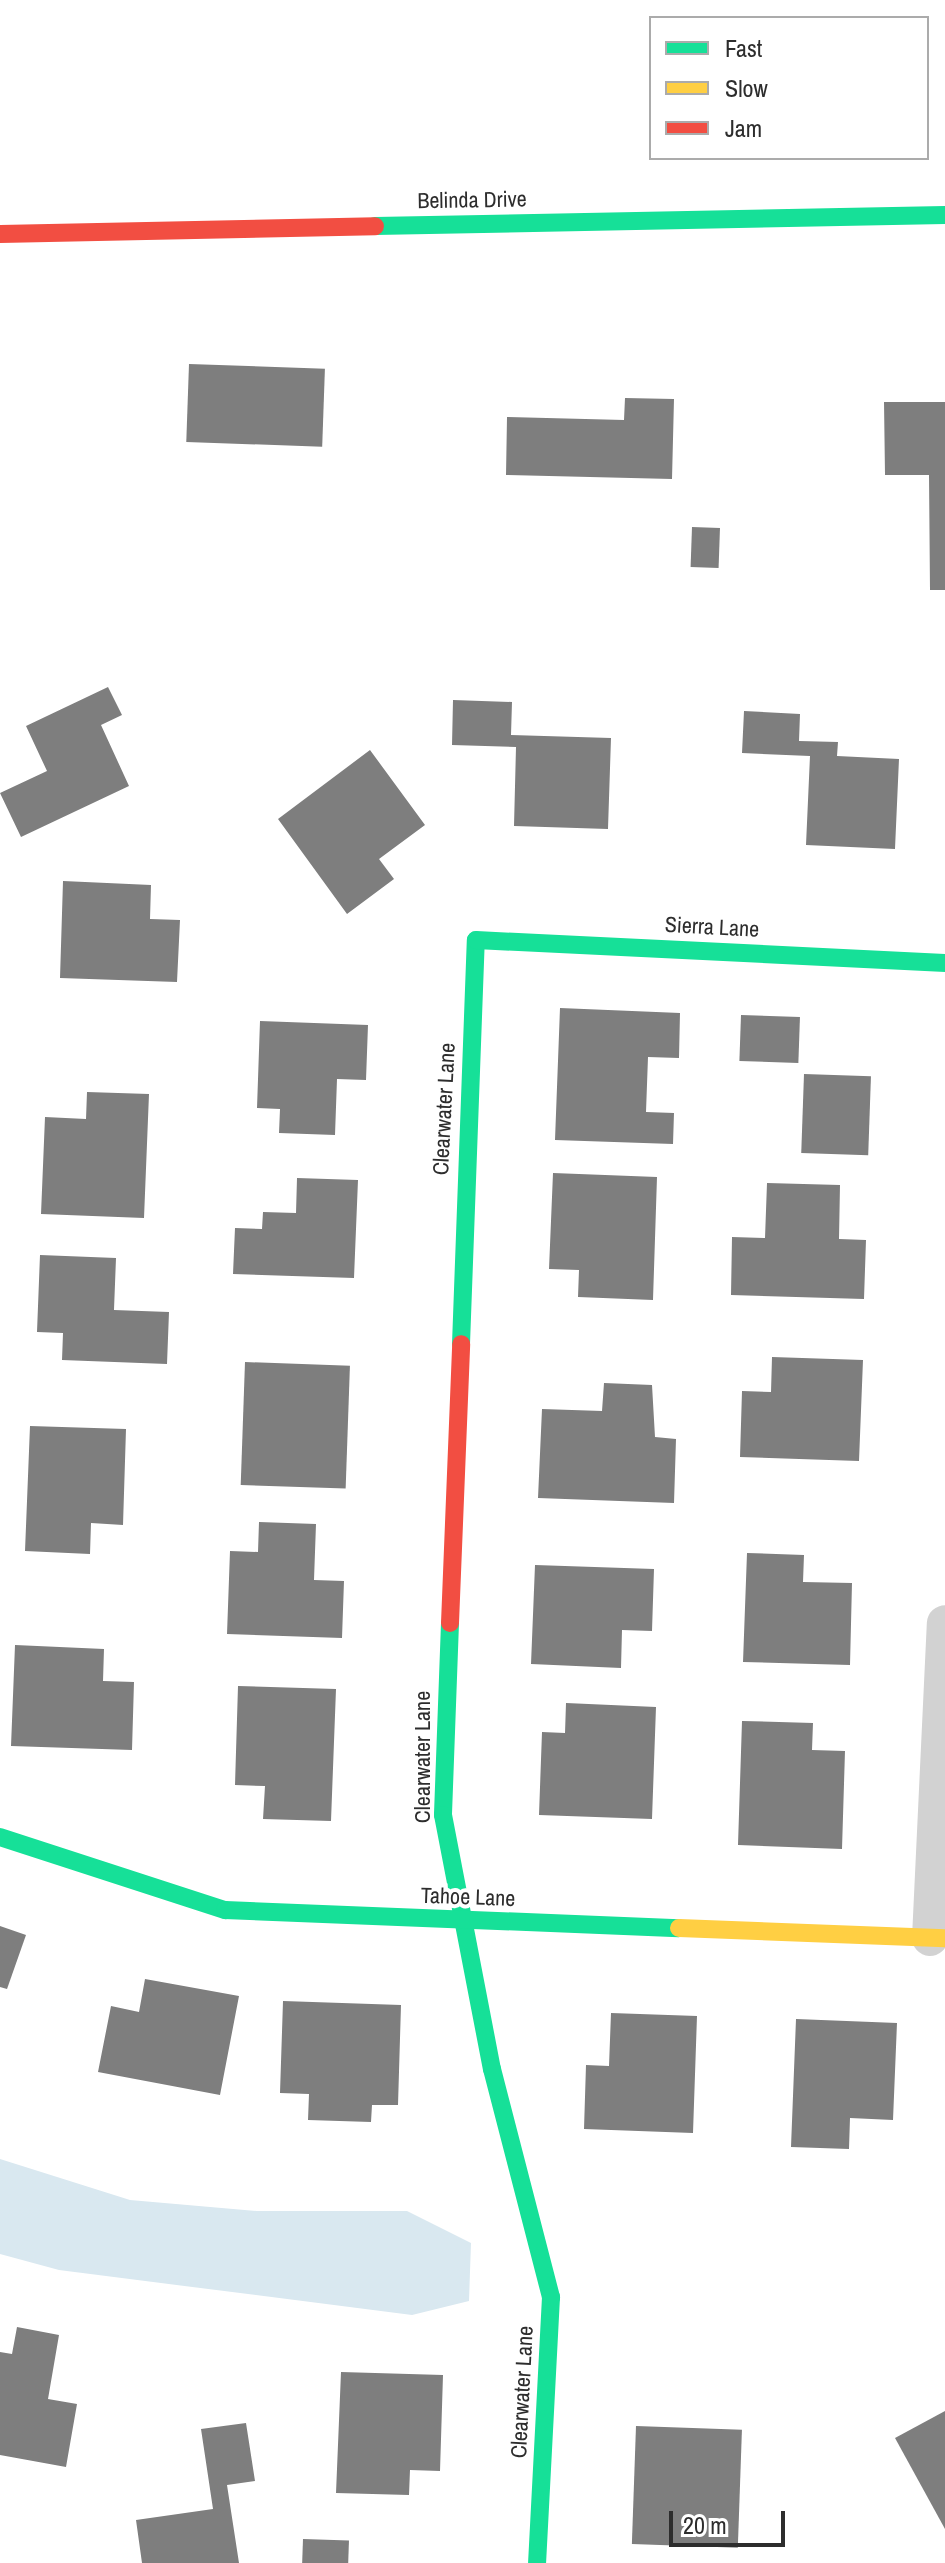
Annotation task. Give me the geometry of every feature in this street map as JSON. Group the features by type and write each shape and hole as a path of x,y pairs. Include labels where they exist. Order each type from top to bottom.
{"street":[{"name":"Belinda Drive","path":"0,234 945,215"},
{"name":"Sierra Lane","path":"476,940 945,963"},
{"name":"Clearwater Lane","path":"476,940 443,1815 492,2069 551,2297 537,2563"},
{"path":"938,1938 945,1623"},
{"name":"Tahoe Lane","path":"0,1837 225,1910 465,1922 938,1938"}],"shaded area":[{"path":"0,2159 130,2200 257,2211 407,2211 471,2243 469,2301 412,2315 59,2270 0,2254"}],"building":[{"path":"189,364 325,369 322,447 186,442"},
{"path":"625,398 674,399 672,479 506,475 507,417 624,420"},
{"path":"884,402 945,402 945,590 930,590 929,475 885,475"},
{"path":"692,527 720,528 719,568 691,567"},
{"path":"108,687 122,715 101,725 129,786 21,837 0,793 47,771 26,726"},
{"path":"453,700 512,702 511,735 611,738 608,829 514,826 516,747 452,745"},
{"path":"744,711 800,714 799,741 838,742 837,756 899,759 895,849 806,845 810,756 742,753"},
{"path":"370,750 425,825 379,859 394,879 347,914 278,819"},
{"path":"63,881 151,885 150,919 180,920 177,982 60,978"},
{"path":"560,1008 680,1013 679,1058 648,1057 646,1112 674,1113 673,1144 555,1140"},
{"path":"741,1015 800,1017 798,1063 739,1061"},
{"path":"260,1021 368,1025 366,1080 337,1079 335,1135 279,1133 280,1109 257,1108"},
{"path":"804,1074 871,1076 868,1155 801,1153"},
{"path":"87,1092 149,1094 144,1218 41,1214 45,1117 86,1119"},
{"path":"553,1173 657,1177 653,1300 578,1297 579,1270 549,1269"},
{"path":"297,1178 358,1180 354,1278 233,1274 235,1228 262,1229 263,1212 296,1213"},
{"path":"767,1183 840,1185 839,1239 866,1240 864,1299 731,1295 732,1237 765,1238"},
{"path":"40,1255 116,1258 114,1310 169,1312 167,1364 62,1360 63,1333 37,1332"},
{"path":"772,1357 863,1360 859,1461 740,1457 742,1391 771,1392"},
{"path":"245,1362 350,1366 346,1489 241,1485"},
{"path":"604,1383 652,1385 655,1437 676,1439 674,1503 538,1498 542,1409 602,1411"},
{"path":"30,1426 126,1429 123,1525 91,1523 90,1554 25,1551"},
{"path":"259,1522 316,1524 314,1580 344,1581 342,1638 227,1634 230,1551 258,1552"},
{"path":"747,1553 804,1555 803,1582 852,1583 850,1665 743,1662"},
{"path":"535,1565 654,1569 652,1631 622,1630 621,1668 531,1664"},
{"path":"15,1645 104,1649 103,1681 134,1682 132,1750 11,1746"},
{"path":"238,1686 336,1689 331,1821 263,1819 265,1786 235,1785"},
{"path":"566,1703 656,1707 652,1819 539,1815 542,1732 565,1733"},
{"path":"742,1721 813,1723 812,1750 845,1751 842,1849 738,1845"},
{"path":"0,1926 26,1935 7,1989 0,1987"},
{"path":"145,1979 239,1996 220,2095 98,2072 111,2006 139,2012"},
{"path":"283,2001 401,2005 398,2105 372,2105 371,2122 308,2120 309,2094 280,2093"},
{"path":"611,2013 697,2016 693,2133 584,2129 586,2065 609,2066"},
{"path":"796,2019 897,2023 893,2120 850,2118 849,2149 791,2147"},
{"path":"17,2327 59,2335 48,2399 77,2404 66,2467 0,2455 0,2352 12,2354"},
{"path":"341,2372 443,2375 440,2471 410,2470 409,2495 336,2493"},
{"path":"945,2411 945,2529 895,2438"},
{"path":"246,2423 255,2481 227,2485 239,2563 142,2563 136,2520 213,2509 201,2429"},
{"path":"636,2426 742,2430 738,2548 632,2544"},
{"path":"303,2539 349,2541 348,2563 302,2563"}],"traffic: fast":[{"path":"375,226 945,215"},
{"path":"461,1344 476,940 945,963"},
{"path":"450,1623 443,1815 492,2069 551,2297 537,2563"},
{"path":"0,1837 225,1910 679,1928"}],"traffic: slow":[{"path":"679,1928 945,1938"}],"traffic: jam":[{"path":"0,234 375,226"},
{"path":"450,1623 461,1344"}]}
